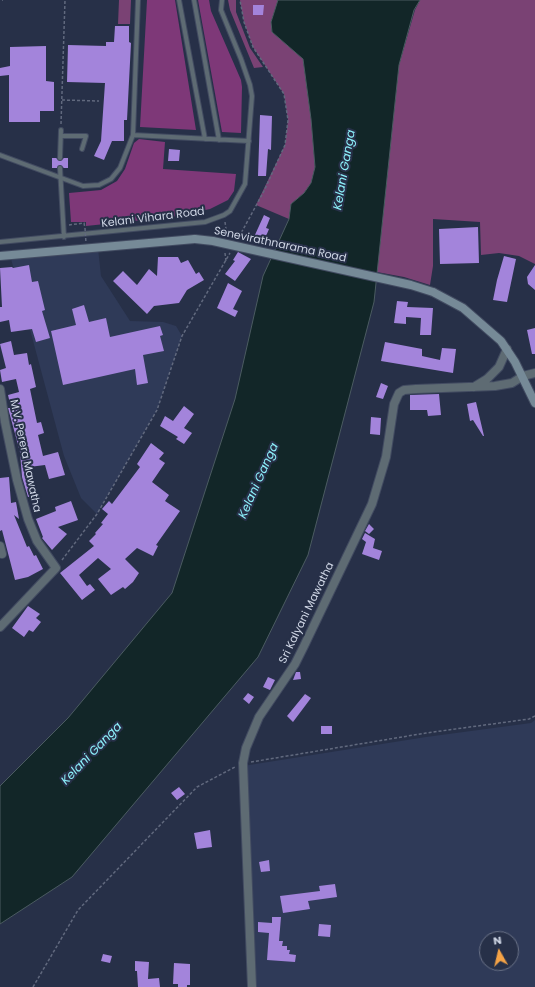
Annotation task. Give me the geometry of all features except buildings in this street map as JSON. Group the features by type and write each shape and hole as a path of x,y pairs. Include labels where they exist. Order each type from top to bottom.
{"street":[{"name":"Senevirathnarama Road","path":"0,256 196,240 213,241 411,285 433,292 463,308 493,332 507,349 535,403"},
{"path":"473,387 487,379 499,367 507,349"},
{"name":"Sri Kalyani Mawatha","path":"252,987 243,763 246,748 259,717 298,658 372,504 386,457 394,404 399,393 404,390 416,389 501,385 512,383 522,376 535,372"},
{"name":"M.V. Perera Mawatha","path":"0,389 17,480 28,519 37,541 56,568"},
{"path":"0,627 56,568"}],"lane":[{"path":"0,155 60,176 83,186 99,185 111,179 120,168 133,135 138,0"},
{"path":"179,0 205,139"},
{"path":"194,0 220,140"},
{"path":"222,0 221,10 250,85 252,96 244,184 230,211 224,215"},
{"path":"60,158 61,130"},
{"path":"133,135 249,141"},
{"path":"61,136 86,136 82,149"},
{"path":"60,168 64,237"},
{"name":"Kelani Vihara Road","path":"0,242 172,226 205,222 224,215"}],"path":[{"path":"61,130 65,0"},
{"path":"238,239 264,191 285,145 288,120 284,94 253,47 244,22 240,0"},
{"path":"62,100 99,101"},
{"path":"224,215 228,239"},
{"path":"73,224 84,223 86,242"},
{"path":"224,248 226,260"},
{"path":"56,568 97,514 156,410 182,336 230,253"},
{"path":"32,987 78,910 197,787 243,763 426,733 529,720 535,716"}],"shaded area":[{"path":"119,0 131,0 130,24 118,24"},
{"path":"147,0 175,0 196,130 140,127"},
{"path":"198,0 209,0 211,11 241,80 241,133 222,132"},
{"path":"228,0 236,0 236,12 250,48 263,67 254,68 230,10"},
{"path":"240,0 278,0 271,22 272,32 303,59 311,119 315,167 311,183 304,193 291,204 289,219 256,205 285,145 288,120 284,94 253,47 244,22"},
{"path":"420,0 535,0 535,264 519,256 499,253 481,255 480,222 433,219 433,266 430,285 404,277 377,272 399,65 415,10"},
{"path":"139,139 165,142 163,169 236,174 234,191 228,200 210,209 172,217 86,226 86,222 71,222 69,193 101,190 117,181 125,169 134,143"},
{"path":"98,248 101,276 130,321 163,322 176,326 182,336 157,410 97,514 81,498 64,456 10,255"},
{"path":"535,720 535,987 254,987 243,766 426,737 531,723"}],"water":[{"name":"Kelani Ganga","path":"278,0 420,0 414,10 399,65 374,302 308,555 258,657 72,877 0,924 0,786 68,718 172,593 235,399 263,276 289,219 291,204 304,193 311,183 315,167 311,119 303,59 272,32 271,22"}]}
